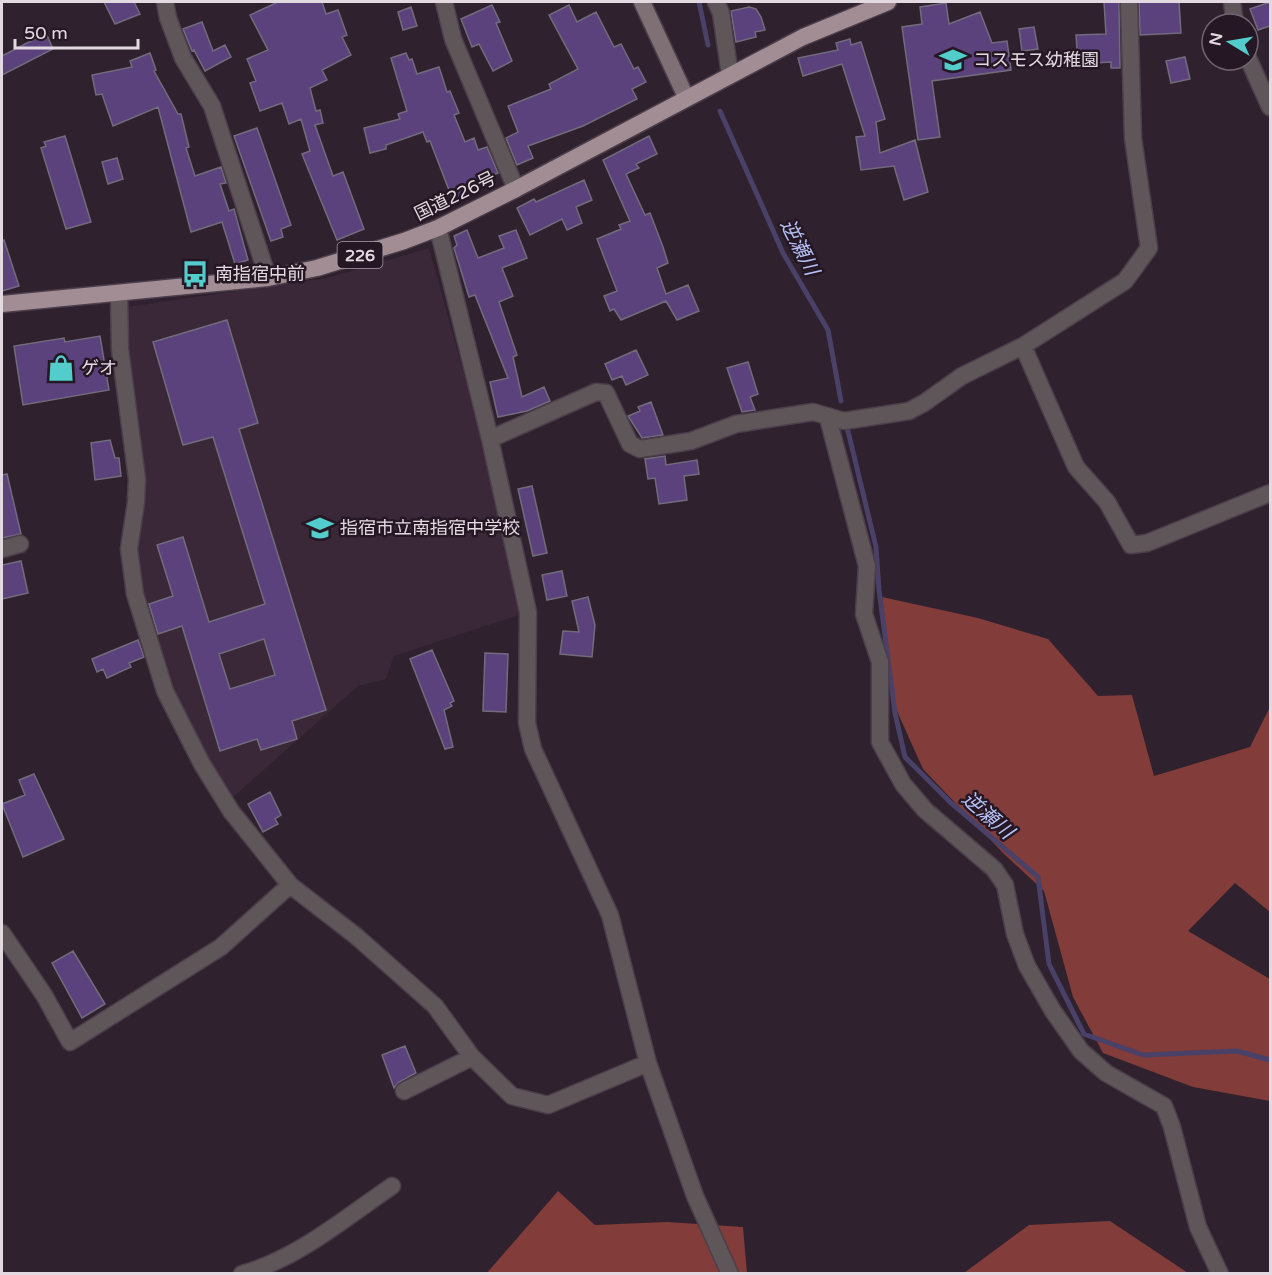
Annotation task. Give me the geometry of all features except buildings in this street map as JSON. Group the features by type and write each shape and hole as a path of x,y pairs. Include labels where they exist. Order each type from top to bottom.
{"highway":[{"name":"国道226号","path":"2,304 268,278 359,255 438,228 803,37 870,5 888,2"}],"main road":[{"path":"642,2 686,97"}],"street":[{"path":"165,2 168,18 183,58 212,106 268,278"},
{"path":"444,2 453,39 516,189"},
{"path":"716,2 721,13 730,75"},
{"path":"490,439 596,392 606,393 630,444 640,449 691,441 736,424 813,412 844,421 909,411 924,404 962,376 1023,346 1125,281 1149,248 1132,138 1129,2"},
{"path":"1254,72 1270,107"},
{"path":"438,228 490,439 528,612 527,723 533,749 610,915 648,1062 695,1196 730,1274"},
{"path":"119,293 120,349 136,479 136,502 129,554 143,626 165,691 202,764 231,811 290,885 356,936 423,994 435,1006 472,1057 512,1096 548,1105 648,1062"},
{"path":"1023,346 1076,467 1107,502 1131,545 1147,543 1270,493"},
{"path":"828,418 867,566 864,614 880,663 880,742 903,784 925,810 994,869 1005,885 1015,934 1027,966 1053,1011 1081,1051 1106,1073 1164,1106 1172,1126 1198,1227 1220,1274"},
{"path":"2,549 20,544"},
{"path":"2,933 44,995 70,1042 221,946 290,885"},
{"path":"404,1091 472,1057"},
{"path":"242,1274 260,1269 299,1249 392,1186"}],"shaded area":[{"name":"指宿市立南指宿中学校","path":"429,248 486,453 519,615 394,656 386,679 358,686 231,799 178,703 156,648 144,606 134,550 125,336 127,307 327,278"},
{"path":"882,597 978,618 1048,639 1098,696 1132,695 1154,776 1250,747 1270,707 1270,912 1235,883 1188,931 1270,979 1270,1101 1193,1087 1103,1053 1073,997 1044,891 1004,854 923,769 896,709"},
{"path":"558,1191 595,1225 667,1222 743,1227 747,1273 486,1274"},
{"path":"1110,1221 1188,1273 964,1273 1029,1225"}],"waterway":[{"name":"逆瀬川","path":"699,2 708,45"},
{"name":"逆瀬川","path":"720,111 783,253 828,330 841,401"},
{"name":"逆瀬川","path":"847,427 876,547 879,590 895,713 905,757 950,802 1038,877 1049,964 1084,1034 1143,1055 1237,1051 1270,1060"}],"place":[{"name":"コスモス幼稚園","path":"953,60"},
{"name":"南指宿中前","path":"195,274"},
{"name":"ゲオ","path":"61,368"},
{"name":"指宿市立南指宿中学校","path":"320,528"}]}
